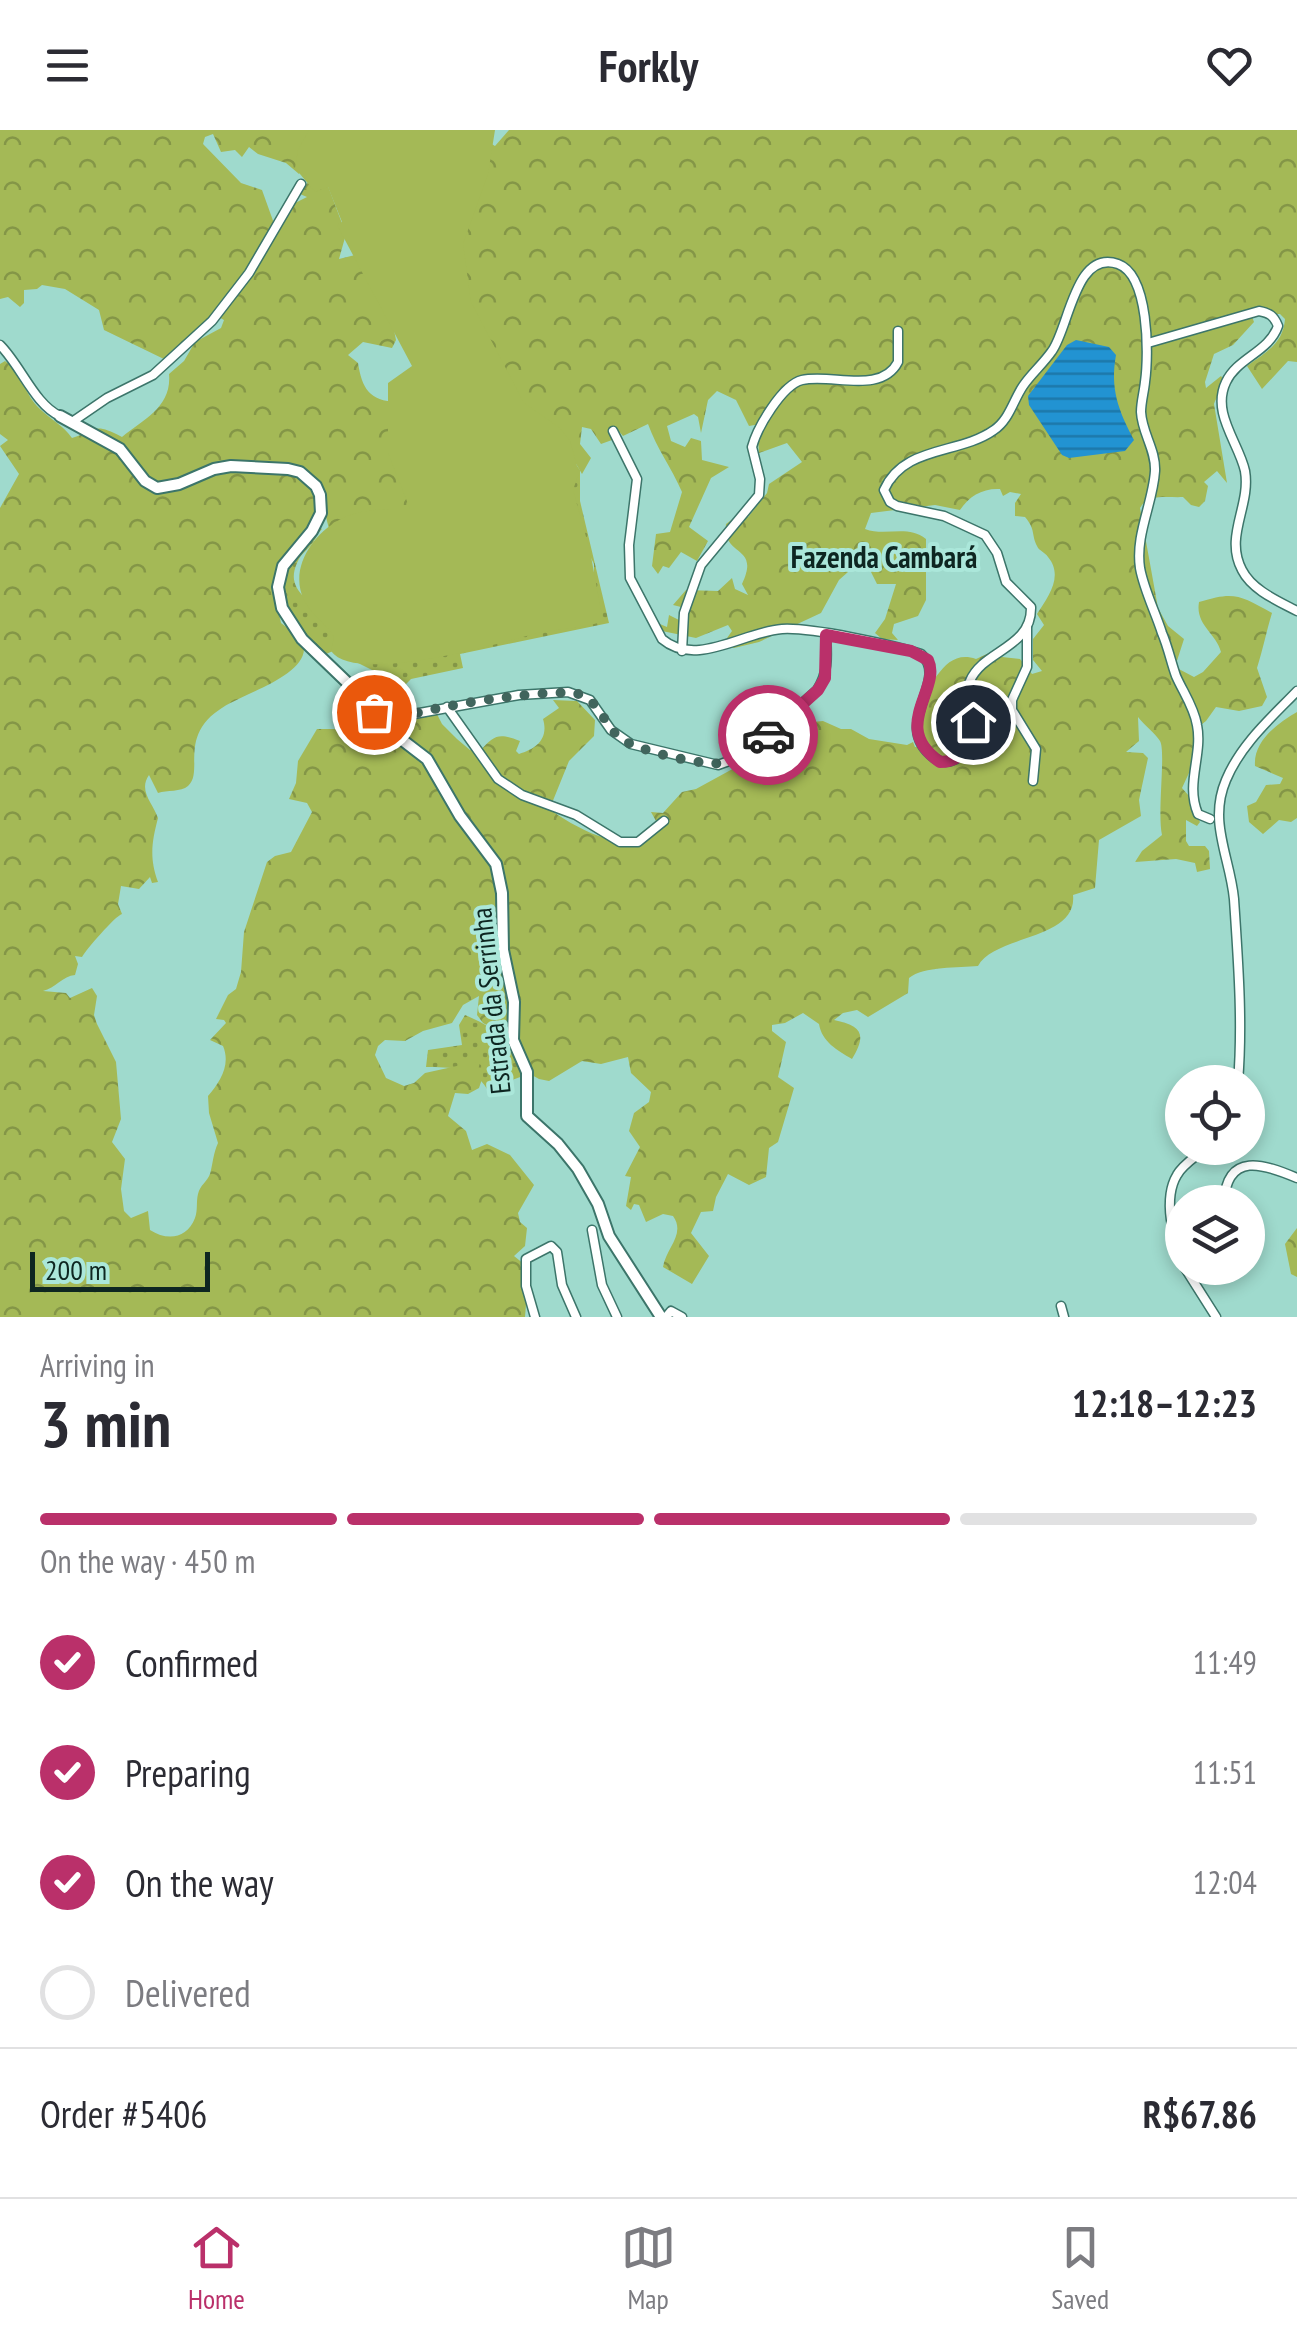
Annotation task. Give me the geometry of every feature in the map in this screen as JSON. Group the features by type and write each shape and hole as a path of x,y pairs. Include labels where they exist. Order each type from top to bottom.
{"street":[{"path":"72,422 153,375 208,326 249,273 301,184"},
{"path":"1033,781 1036,748 1012,710 1012,700 1030,653 1027,627 1031,607 1006,582 993,543 985,535 944,516 897,506 886,496 887,484 920,455 966,444 997,428 1021,389 1059,341 1076,288 1095,266 1117,263 1136,279 1148,343 1141,408 1155,473 1140,567 1176,675 1197,723 1192,774 1194,805 1198,814 1210,820"},
{"path":"1148,343 1260,311 1275,319 1278,326 1270,341 1232,373 1222,396 1228,431 1245,472 1235,555 1252,583 1297,611"},
{"path":"682,651 684,612 701,565 758,495 760,478 752,447 774,404 796,382 806,379 886,376 898,362 898,331"},
{"path":"0,346 17,363 43,405 60,416"},
{"name":"Estrada da Serrinha","path":"60,416 120,450 145,481 158,488 180,484 214,468 288,468 308,478 320,495 321,513 312,532 283,566 278,578 279,598 287,618 302,639 374,712 390,720 403,740 427,759 460,816 492,855 502,894 503,950 514,1002 513,1040 527,1072 526,1116 578,1168 598,1204 609,1236 663,1317"},
{"path":"614,432 637,479 629,544 630,578 662,639 682,651 692,652 785,629 922,654 932,668 932,676 917,715 919,731 931,756 948,762 958,758 972,734 967,695 971,677 1027,627"},
{"path":"390,720 541,693 580,694 590,700 611,730 631,744 718,765 743,756 818,690 827,666 826,635"},
{"path":"1240,1065 1242,1041 1234,896 1218,833 1219,807 1234,761 1297,690"},
{"path":"447,707 498,779 522,795 576,815 620,842 638,842 664,821"},
{"path":"1228,1185 1230,1178 1246,1166 1266,1165 1297,1178"},
{"path":"592,1230 602,1286 618,1317"},
{"path":"535,1317 526,1286 526,1260 551,1246 557,1252 562,1285 576,1317"},
{"path":"1197,1285 1216,1317"},
{"path":"1061,1306 1064,1317"},
{"path":"663,1317 671,1311 682,1317"}],"green space":[{"path":"0,130 329,130 299,174 286,163 249,147 242,157 235,150 221,152 213,134 205,137 203,144 241,183 262,190 276,229 291,205 307,197 300,194 305,184 325,178 346,234 339,259 359,254 393,325 396,340 392,348 363,342 348,355 358,363 368,392 397,402 423,512 329,529 325,513 316,538 284,574 277,590 281,623 293,632 304,649 301,659 282,677 207,720 196,742 194,772 188,786 158,793 149,775 146,792 158,818 152,850 158,882 152,883 150,877 139,889 121,886 118,904 122,914 82,957 75,956 75,975 43,991 66,993 70,998 92,988 97,996 94,1015 116,1062 121,1119 112,1142 125,1159 121,1189 124,1211 131,1218 148,1211 150,1230 170,1237 187,1230 195,1218 199,1191 210,1174 218,1143 208,1096 220,1079 226,1060 223,1046 210,1040 226,1023 216,1019 228,995 236,989 244,932 267,862 291,852 312,812 307,803 289,799 296,783 298,761 317,729 343,729 347,717 391,740 400,735 399,716 432,712 470,750 480,751 502,736 520,741 516,751 519,754 543,738 543,719 559,708 553,700 577,701 595,720 594,736 569,761 552,803 528,793 574,825 613,840 630,841 645,835 656,821 651,812 663,813 682,792 696,789 749,760 801,723 823,721 869,739 907,745 913,742 920,747 915,705 940,671 955,659 976,659 1000,648 1002,657 1020,659 1032,674 1042,671 1033,660 1033,639 1044,625 1037,614 1053,586 1055,572 1037,546 1028,521 1015,516 1015,503 1021,494 1010,492 1003,496 1000,489 977,494 960,510 935,505 871,513 865,529 911,532 926,539 926,600 918,616 894,624 892,633 898,640 882,639 875,633 885,619 896,584 877,584 869,568 857,564 839,580 821,613 759,642 729,646 727,638 732,631 728,625 696,638 662,631 655,622 667,627 669,615 683,622 686,613 673,605 686,590 718,591 732,578 735,589 748,595 742,584 747,563 729,542 726,524 734,518 748,517 767,493 769,484 802,462 787,443 759,453 758,440 763,429 760,424 749,426 736,400 717,391 708,400 701,433 694,414 667,426 671,441 685,447 691,438 701,441 702,460 729,467 711,478 689,527 708,541 697,561 681,552 669,568 663,566 658,574 652,566 656,534 670,532 682,492 648,424 623,436 615,427 615,443 612,440 601,444 591,429 582,427 580,444 591,458 582,474 569,452 439,322 485,140 495,146 509,130 1297,130 1297,362 1288,361 1262,389 1247,366 1277,341 1285,319 1280,314 1251,314 1254,322 1233,345 1214,354 1205,382 1206,388 1221,376 1225,384 1214,404 1227,483 1217,471 1204,482 1208,486 1205,501 1199,507 1183,497 1165,497 1148,500 1140,508 1158,608 1168,626 1184,639 1175,667 1194,677 1221,652 1200,617 1199,602 1237,597 1272,613 1257,668 1267,697 1262,706 1239,711 1216,707 1193,731 1195,760 1182,788 1202,811 1196,815 1200,822 1197,826 1186,820 1186,841 1189,846 1205,846 1210,869 1197,872 1195,863 1176,859 1135,862 1162,835 1162,747 1138,717 1139,741 1126,752 1143,753 1148,758 1139,800 1141,816 1099,840 1095,888 1073,895 1071,910 1063,921 1000,948 978,966 915,974 909,978 908,993 868,1017 857,1010 843,1013 834,1020 856,1028 860,1037 852,1059 831,1045 819,1024 803,1013 772,1025 772,1031 786,1042 778,1077 794,1088 778,1142 769,1148 766,1177 749,1185 728,1174 713,1211 701,1212 691,1233 709,1256 692,1284 663,1267 676,1235 673,1216 663,1214 646,1222 639,1205 634,1204 631,1210 626,1206 631,1177 625,1176 640,1147 629,1131 634,1113 649,1102 651,1092 631,1073 628,1057 601,1064 582,1061 549,1081 539,1079 530,1074 511,1038 483,1023 477,1015 479,996 463,1005 452,1023 405,1041 385,1040 375,1055 386,1078 404,1086 425,1073 475,1062 481,1065 479,1088 468,1094 455,1093 448,1116 466,1131 472,1150 487,1144 510,1155 534,1185 518,1213 527,1228 525,1246 514,1256 529,1268 525,1317 0,1317 0,508 19,474 0,446 8,440 0,434 0,364 5,361 11,366 35,403 72,438 100,429 122,437 155,411 166,395 169,374 184,361 195,342 221,328 224,320 215,315 168,361 104,330 99,310 65,289 42,285 24,290 20,307 8,297 0,299"},
{"path":"309,130 495,130 488,174 463,244 471,302 524,403 560,428 570,441 579,473 573,490 603,621 398,663 346,661 331,651 334,637 304,600 299,577 301,565 320,534 339,520 365,511 410,509 388,453 388,383 412,366 337,225 342,222 328,187 315,192 295,168 298,150"},
{"path":"577,466 580,501 609,623 460,654 463,668 411,679 404,686 352,660 594,608 594,564 590,556 552,553"},
{"path":"319,527 322,529 296,567 294,580 336,638 333,651 324,655 288,610 282,584 291,562"},
{"path":"1297,712 1297,818 1291,822 1279,820 1263,834 1249,822 1247,806 1256,802 1266,785 1280,784 1283,778 1255,766 1255,757 1268,734"},
{"path":"465,1015 503,1038 516,1055 523,1076 487,1089 468,1072 426,1067 428,1050 462,1045 459,1025"},
{"path":"1297,1228 1297,1277 1291,1274 1285,1244"}],"water":[{"path":"1076,340 1109,347 1116,355 1117,399 1134,440 1125,451 1069,458 1062,455 1029,405 1028,396 1067,345"}],"way so far":[{"path":"374,712 384,726 392,718 447,707 568,692 590,700 611,730 631,744 718,765 743,756 768,735"}],"district":[{"name":"Fazenda Cambará","path":"884,558"}],"route":[{"path":"768,735 818,690 825,678 826,635 911,651 928,660 932,676 917,715 924,746 940,762 958,758 972,734 973,722"}]}
